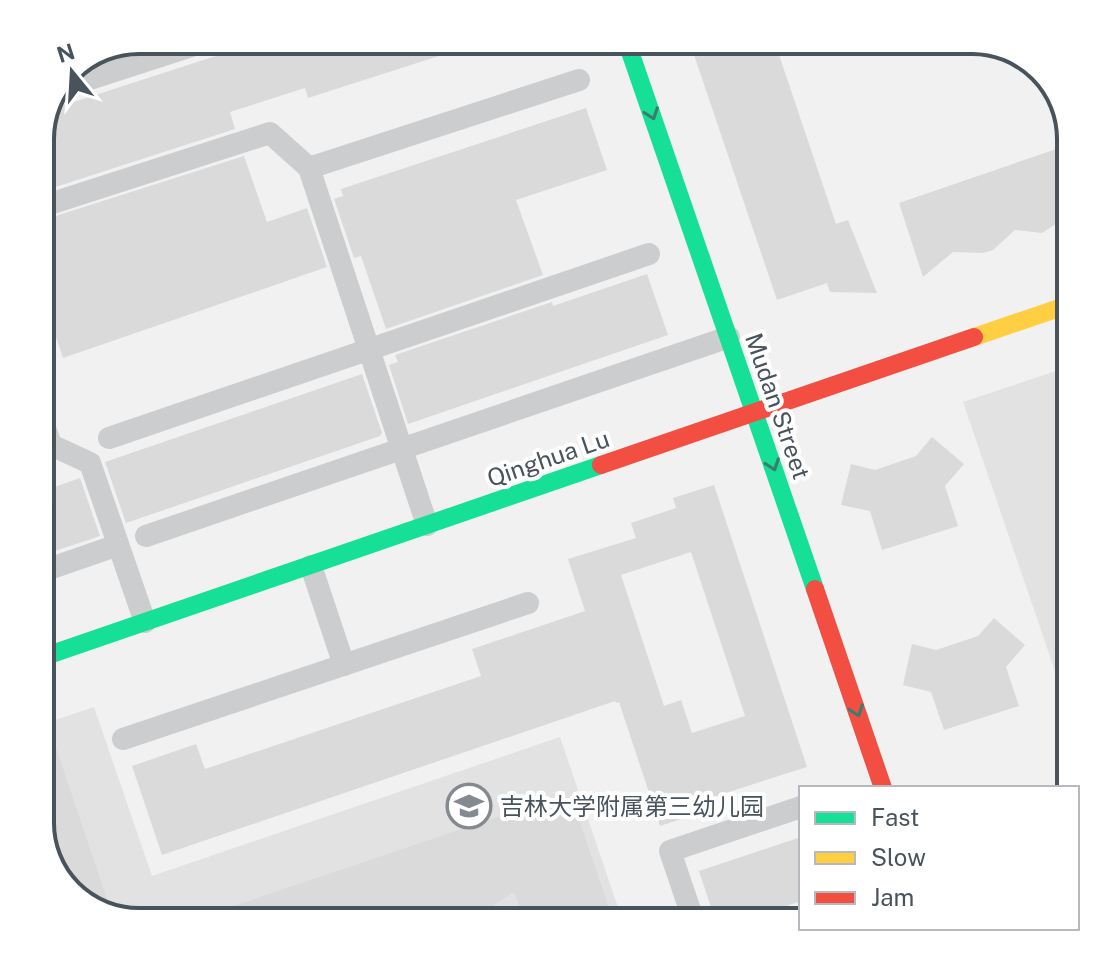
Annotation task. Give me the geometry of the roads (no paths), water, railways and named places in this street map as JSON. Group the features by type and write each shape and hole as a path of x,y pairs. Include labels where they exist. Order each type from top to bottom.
{"street":[{"name":"Mudan Street","path":"631,54 882,784"},
{"name":"Qinghua Lu","path":"54,653 1057,309"}],"lane":[{"path":"75,84 167,54"},
{"path":"309,168 579,80"},
{"path":"54,202 270,133 309,168 427,525"},
{"path":"109,438 649,254"},
{"path":"146,536 729,337"},
{"path":"54,446 90,463 145,622"},
{"path":"54,567 118,545"},
{"path":"311,566 344,665"},
{"path":"123,739 528,603"},
{"path":"689,908 670,851 799,808"}],"place":[{"name":"吉林大学附属第三幼儿园","path":"469,806"}]}
